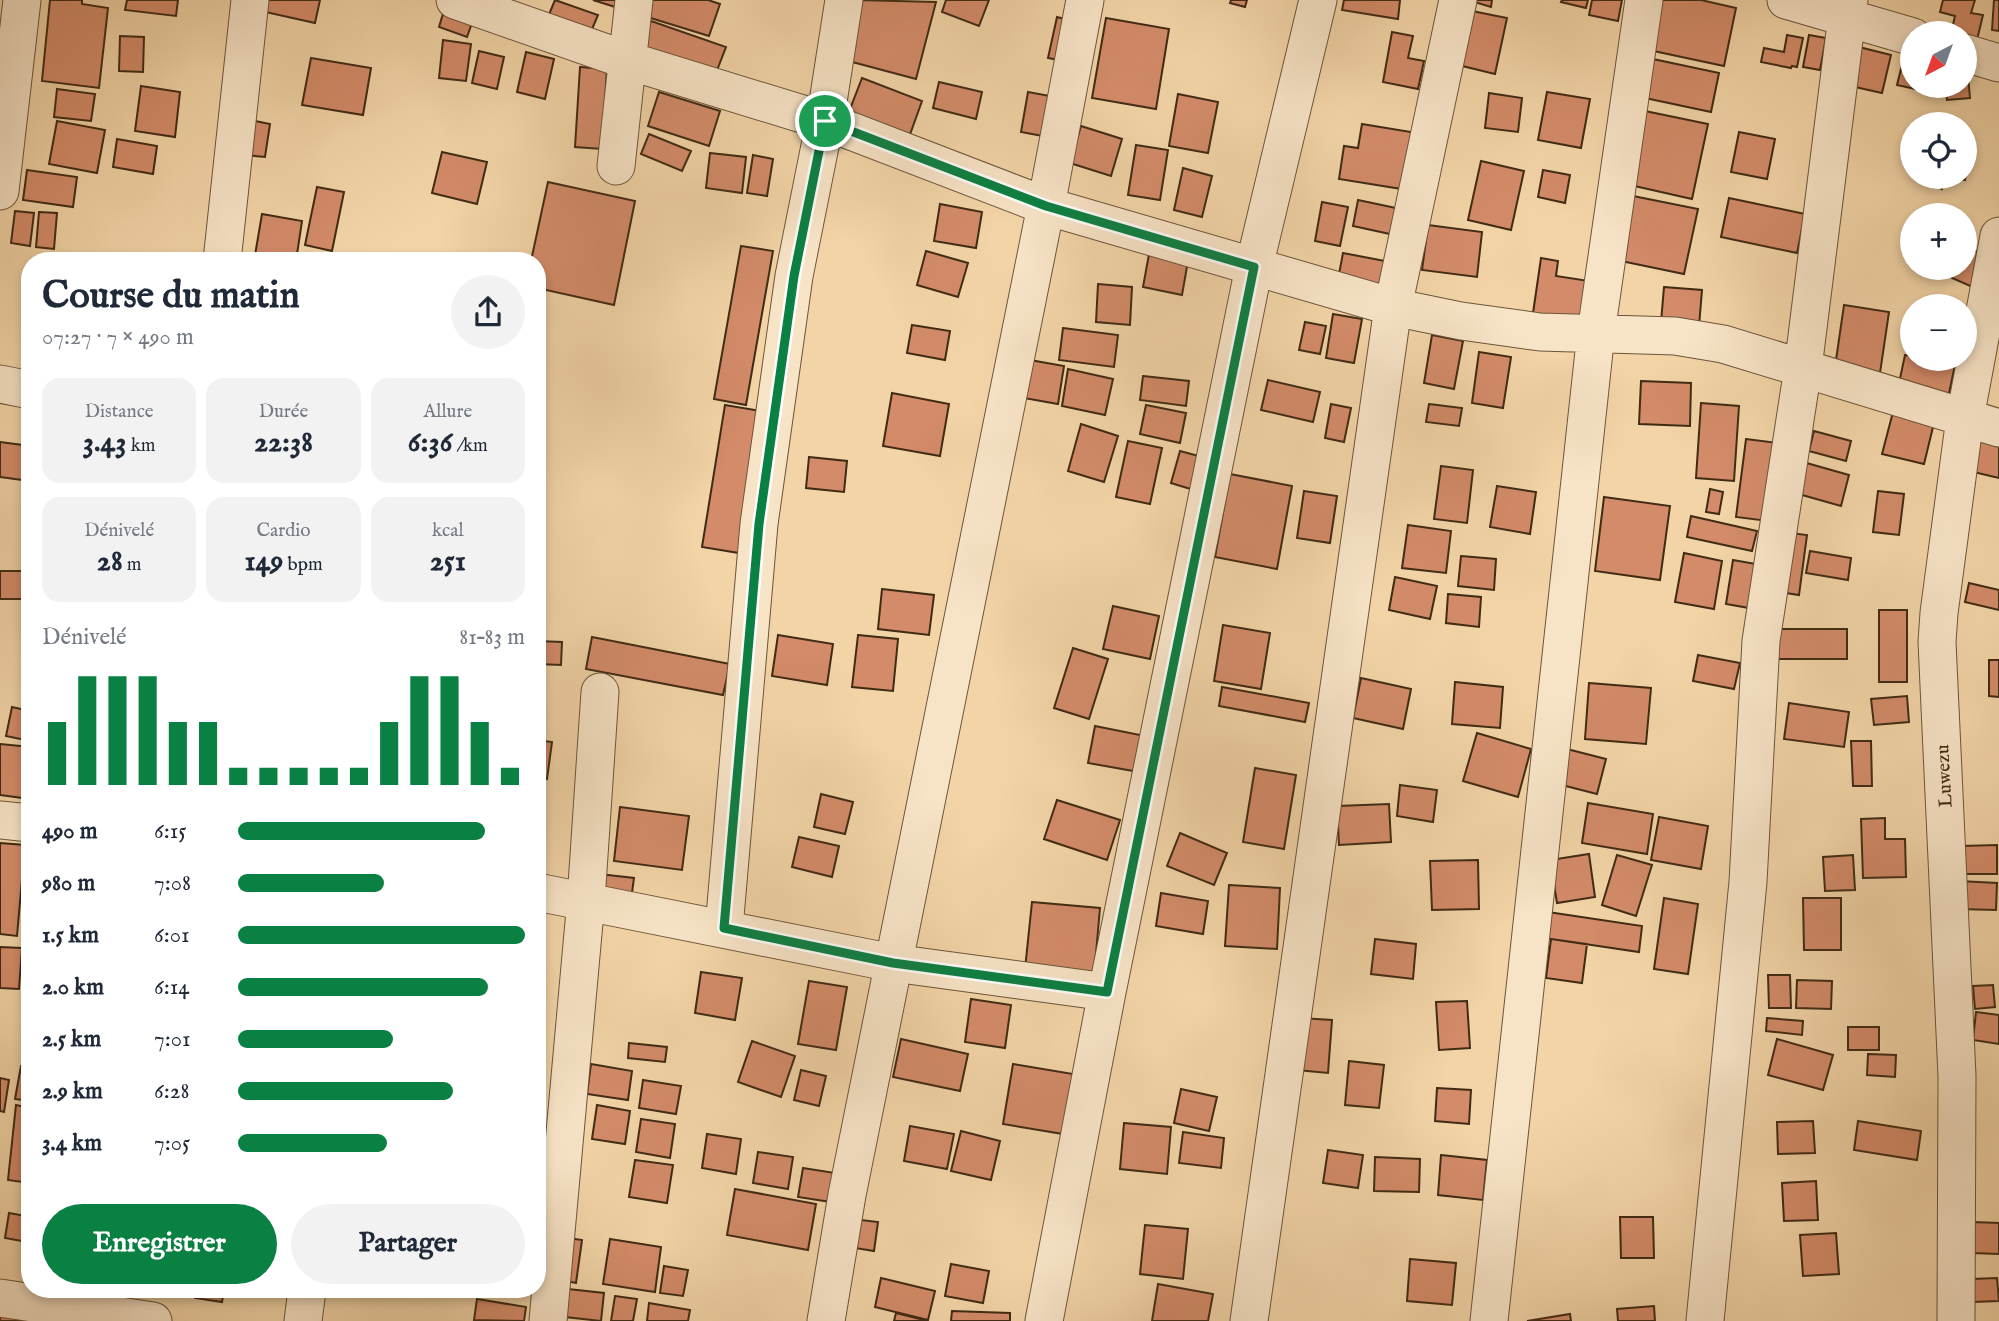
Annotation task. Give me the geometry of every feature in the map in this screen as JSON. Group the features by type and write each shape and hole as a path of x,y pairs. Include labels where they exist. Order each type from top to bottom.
{"street":[{"path":"0,191 22,0"},
{"path":"223,252 250,0"},
{"path":"455,0 626,60 825,121 1046,206 1393,307 1521,330 1675,336 1703,340 1982,423"},
{"path":"616,166 634,0"},
{"path":"724,928 759,524 794,276 825,121 844,0"},
{"path":"826,1321 847,1195 884,1021 893,963 1085,0"},
{"path":"1044,1321 1107,992 1254,267 1318,0"},
{"path":"1249,1321 1393,307 1458,0"},
{"path":"1489,1321 1596,332 1644,0"},
{"path":"1786,0 1847,8 1900,31"},
{"path":"1705,1321 1748,882 1761,641 1802,368 1847,8"},
{"path":"1978,57 1999,63"},
{"name":"Luwezu","path":"1956,1321 1957,1076 1937,642 1939,613 1982,423 1999,236"},
{"path":"0,384 21,388"},
{"path":"548,1321 586,900 600,692"},
{"path":"0,820 21,822"},
{"path":"546,893 893,963 1107,992"},
{"path":"0,1298 95,1308 153,1321"},
{"path":"303,1321 306,1298"}],"building":[{"path":"50,0 82,0 82,4 108,8 99,88 42,81"},
{"path":"127,0 178,0 176,16 125,10"},
{"path":"263,0 320,0 315,23 261,11"},
{"path":"555,0 598,15 587,41 545,24"},
{"path":"593,0 617,0 615,7"},
{"path":"646,0 708,0 720,4 709,36 641,15"},
{"path":"856,0 936,2 916,79 841,59"},
{"path":"946,0 989,0 979,26 942,12"},
{"path":"1231,0 1247,0 1245,7 1230,3"},
{"path":"1344,0 1400,0 1398,19 1342,10"},
{"path":"1468,0 1492,0 1491,7"},
{"path":"1588,0 1586,8 1561,2"},
{"path":"1592,0 1622,0 1618,21 1589,15"},
{"path":"1655,0 1701,0 1736,8 1724,66 1644,49"},
{"path":"1943,0 1975,0 1971,13 1983,15 1978,36 1978,21 1954,21 1955,16 1940,12"},
{"path":"1994,0 1999,0 1999,31 1992,30"},
{"path":"445,7 474,17 467,37 439,27"},
{"path":"1467,10 1507,18 1495,74 1454,64"},
{"path":"1057,17 1072,21 1064,61 1048,58"},
{"path":"1106,18 1169,29 1156,109 1092,98"},
{"path":"651,21 726,47 714,78 640,52"},
{"path":"1392,32 1413,36 1408,58 1424,61 1418,89 1383,82"},
{"path":"1787,35 1803,38 1797,67 1761,62 1764,48 1784,52"},
{"path":"1809,35 1826,38 1820,70 1803,67"},
{"path":"120,36 144,37 143,72 119,71"},
{"path":"443,40 471,44 466,81 439,78"},
{"path":"1855,46 1891,55 1882,93 1846,85"},
{"path":"479,51 504,57 497,89 472,83"},
{"path":"526,52 554,59 545,99 517,92"},
{"path":"311,58 371,68 363,115 302,105"},
{"path":"1653,59 1719,73 1711,112 1645,98"},
{"path":"580,67 607,69 602,149 575,147"},
{"path":"862,78 922,101 908,140 847,117"},
{"path":"939,82 982,92 976,119 933,108"},
{"path":"141,86 180,92 175,137 135,131"},
{"path":"57,89 95,94 91,121 54,117"},
{"path":"659,92 720,111 709,146 648,126"},
{"path":"1028,92 1050,96 1043,136 1021,132"},
{"path":"1547,92 1590,99 1581,148 1538,140"},
{"path":"1489,93 1522,98 1518,132 1485,128"},
{"path":"1178,94 1218,102 1208,153 1169,146"},
{"path":"1645,111 1708,124 1692,199 1630,185"},
{"path":"250,120 270,124 265,157 245,155"},
{"path":"57,121 105,130 97,173 49,164"},
{"path":"1362,124 1417,133 1408,190 1339,179 1344,146 1358,148"},
{"path":"1081,126 1122,139 1111,176 1070,163"},
{"path":"1739,132 1775,139 1767,179 1731,172"},
{"path":"649,134 691,151 682,171 641,154"},
{"path":"117,139 157,146 153,174 113,167"},
{"path":"1136,145 1168,150 1160,200 1128,195"},
{"path":"442,152 487,162 477,204 432,193"},
{"path":"710,153 746,157 742,193 706,188"},
{"path":"753,155 773,159 767,196 747,193"},
{"path":"1481,161 1524,171 1511,230 1468,220"},
{"path":"1183,168 1212,176 1202,217 1174,210"},
{"path":"27,170 77,177 73,207 23,200"},
{"path":"1543,170 1570,175 1565,203 1538,197"},
{"path":"548,182 635,201 614,305 546,290 546,252 533,252"},
{"path":"317,187 344,192 332,251 305,245"},
{"path":"1633,196 1698,209 1684,274 1621,261"},
{"path":"1729,198 1805,214 1797,253 1721,237"},
{"path":"1358,200 1396,208 1390,234 1353,226"},
{"path":"1322,202 1348,207 1340,246 1315,241"},
{"path":"940,204 982,212 976,248 934,241"},
{"path":"15,211 34,213 30,246 11,243"},
{"path":"39,212 57,213 54,249 36,247"},
{"path":"262,214 302,221 297,252 256,252"},
{"path":"1428,225 1482,232 1477,277 1422,270"},
{"path":"741,246 773,251 746,405 714,399"},
{"path":"926,251 968,263 958,297 917,285"},
{"path":"1977,252 1990,257 1977,289 1957,280 1977,280"},
{"path":"1343,253 1385,261 1379,293 1337,285"},
{"path":"1149,254 1188,261 1182,295 1143,287"},
{"path":"1541,258 1558,261 1556,276 1589,281 1583,327 1532,320"},
{"path":"1098,284 1132,287 1130,325 1096,322"},
{"path":"1664,287 1702,290 1699,326 1661,322"},
{"path":"1844,305 1889,312 1879,380 1834,374"},
{"path":"1333,314 1362,319 1354,363 1326,358"},
{"path":"1305,322 1326,326 1320,354 1299,350"},
{"path":"912,325 950,331 945,360 907,353"},
{"path":"1063,328 1118,335 1114,367 1059,360"},
{"path":"1432,335 1463,341 1454,389 1424,383"},
{"path":"1479,352 1511,357 1503,408 1472,403"},
{"path":"1030,360 1064,366 1058,404 1024,398"},
{"path":"1068,369 1113,379 1105,415 1062,406"},
{"path":"1902,371 1954,371 1948,398 1898,388"},
{"path":"1143,376 1189,381 1186,406 1140,400"},
{"path":"1268,380 1320,392 1313,422 1261,410"},
{"path":"1641,381 1691,383 1690,426 1639,424"},
{"path":"892,393 949,404 940,456 883,446"},
{"path":"1701,403 1739,406 1734,481 1696,478"},
{"path":"1331,404 1351,408 1344,442 1325,438"},
{"path":"1429,404 1462,408 1459,426 1426,422"},
{"path":"725,405 761,411 739,553 702,547"},
{"path":"1146,405 1186,413 1180,443 1140,434"},
{"path":"1893,412 1934,423 1924,464 1882,454"},
{"path":"1081,424 1118,436 1104,482 1068,471"},
{"path":"1975,430 1999,436 1999,478 1965,470"},
{"path":"1814,431 1851,441 1846,461 1809,451"},
{"path":"1746,439 1778,443 1768,521 1736,517"},
{"path":"1128,441 1162,448 1150,504 1116,497"},
{"path":"0,442 21,445 21,480 0,477"},
{"path":"1180,451 1206,458 1197,491 1171,483"},
{"path":"809,457 847,461 844,492 806,488"},
{"path":"1803,462 1849,475 1841,506 1795,493"},
{"path":"1441,466 1473,470 1467,523 1434,519"},
{"path":"1230,474 1292,486 1277,569 1215,557"},
{"path":"1497,486 1536,492 1530,534 1490,527"},
{"path":"1710,489 1723,492 1719,514 1706,512"},
{"path":"1304,491 1337,496 1330,543 1297,538"},
{"path":"1878,491 1904,494 1899,535 1873,532"},
{"path":"1604,497 1670,506 1660,580 1595,571"},
{"path":"1691,516 1757,531 1752,551 1687,537"},
{"path":"1408,525 1451,531 1446,573 1402,568"},
{"path":"1782,532 1807,535 1799,595 1774,591"},
{"path":"1810,551 1851,558 1848,580 1806,573"},
{"path":"1684,553 1722,561 1714,609 1675,602"},
{"path":"1461,556 1496,559 1494,590 1458,586"},
{"path":"1733,560 1756,564 1749,608 1726,604"},
{"path":"0,571 21,571 21,599 0,599"},
{"path":"1395,577 1437,586 1430,619 1389,610"},
{"path":"1969,583 1999,590 1999,610 1965,602"},
{"path":"882,589 934,595 929,635 878,629"},
{"path":"1448,594 1481,597 1479,627 1446,623"},
{"path":"1113,606 1159,616 1150,659 1103,649"},
{"path":"1879,610 1907,610 1907,682 1879,682"},
{"path":"1223,625 1270,633 1261,689 1214,681"},
{"path":"1775,629 1847,629 1847,659 1775,659"},
{"path":"778,635 833,644 827,685 772,676"},
{"path":"858,635 898,639 893,691 852,687"},
{"path":"592,637 730,664 723,695 586,669"},
{"path":"546,641 562,642 561,665 546,664"},
{"path":"1073,648 1108,659 1089,719 1054,708"},
{"path":"1698,655 1740,663 1734,689 1693,681"},
{"path":"1989,660 1999,660 1999,697 1989,696"},
{"path":"1361,678 1411,689 1403,729 1353,718"},
{"path":"1455,682 1503,687 1500,728 1452,724"},
{"path":"1589,683 1651,688 1646,744 1585,739"},
{"path":"1222,687 1309,703 1305,722 1219,706"},
{"path":"1907,696 1909,722 1874,725 1871,699"},
{"path":"1789,703 1849,712 1844,747 1784,739"},
{"path":"12,707 21,709 21,739 6,736"},
{"path":"1095,726 1145,736 1139,772 1088,763"},
{"path":"1477,733 1531,749 1518,797 1463,781"},
{"path":"546,741 552,742 546,779"},
{"path":"1851,741 1871,741 1872,786 1853,786"},
{"path":"0,744 21,746 21,798 0,795"},
{"path":"1563,748 1606,759 1597,794 1554,783"},
{"path":"1255,768 1296,775 1284,849 1243,842"},
{"path":"1400,785 1437,790 1433,822 1397,816"},
{"path":"821,794 853,802 845,834 814,827"},
{"path":"1057,800 1120,820 1107,860 1044,839"},
{"path":"1588,803 1653,814 1647,854 1582,843"},
{"path":"1389,804 1391,842 1339,845 1337,806"},
{"path":"620,807 689,816 682,870 614,861"},
{"path":"1659,817 1708,826 1701,869 1651,860"},
{"path":"1885,818 1885,839 1905,839 1906,877 1863,878 1861,819"},
{"path":"1180,833 1227,853 1214,885 1167,866"},
{"path":"799,837 839,846 832,877 792,867"},
{"path":"0,843 21,845 17,936 0,934"},
{"path":"1997,845 1997,874 1961,874 1961,846"},
{"path":"1589,854 1595,897 1557,903 1550,860"},
{"path":"1617,855 1652,865 1636,916 1602,905"},
{"path":"1853,855 1855,890 1825,891 1823,857"},
{"path":"1478,860 1479,909 1432,910 1430,861"},
{"path":"599,874 634,878 631,900 596,895"},
{"path":"1959,881 1997,883 1996,910 1958,909"},
{"path":"1229,885 1280,888 1277,949 1225,946"},
{"path":"1161,893 1208,901 1203,934 1156,926"},
{"path":"1664,898 1698,904 1688,974 1654,969"},
{"path":"1803,898 1841,898 1841,950 1804,950"},
{"path":"1032,902 1100,908 1094,976 1025,969"},
{"path":"1548,912 1642,926 1639,952 1544,938"},
{"path":"1375,939 1416,944 1413,979 1371,974"},
{"path":"1551,939 1587,944 1582,983 1546,978"},
{"path":"0,947 21,948 19,989 0,988"},
{"path":"701,972 742,978 735,1020 695,1013"},
{"path":"1768,975 1790,975 1791,1008 1769,1008"},
{"path":"1797,980 1832,981 1831,1009 1796,1008"},
{"path":"809,981 847,987 836,1050 798,1044"},
{"path":"1993,985 1995,1007 1975,1009 1973,986"},
{"path":"971,999 1011,1005 1005,1048 965,1042"},
{"path":"1467,1001 1470,1048 1439,1050 1436,1002"},
{"path":"1976,1012 1999,1015 1999,1044 1973,1040"},
{"path":"1300,1018 1332,1020 1328,1073 1297,1070"},
{"path":"1767,1018 1803,1021 1802,1035 1766,1031"},
{"path":"1848,1027 1879,1027 1879,1050 1848,1050"},
{"path":"901,1039 968,1054 960,1091 893,1077"},
{"path":"1777,1039 1833,1055 1823,1090 1768,1075"},
{"path":"752,1041 795,1056 781,1097 738,1082"},
{"path":"629,1043 667,1047 665,1062 628,1058"},
{"path":"1868,1054 1896,1055 1895,1077 1867,1075"},
{"path":"1349,1061 1384,1065 1379,1108 1345,1105"},
{"path":"591,1064 632,1071 628,1100 587,1094"},
{"path":"1013,1064 1073,1074 1063,1134 1003,1124"},
{"path":"21,1066 21,1100 15,1099"},
{"path":"801,1070 826,1076 819,1106 794,1100"},
{"path":"0,1078 9,1080 4,1112 0,1111"},
{"path":"643,1080 681,1086 676,1114 639,1108"},
{"path":"1437,1088 1471,1090 1469,1124 1435,1121"},
{"path":"1181,1089 1217,1097 1209,1131 1174,1123"},
{"path":"16,1105 21,1106 21,1182 8,1180"},
{"path":"597,1105 630,1111 625,1144 592,1139"},
{"path":"641,1119 675,1124 670,1158 636,1152"},
{"path":"1813,1121 1815,1153 1778,1154 1777,1122"},
{"path":"1858,1121 1921,1131 1917,1160 1854,1150"},
{"path":"1124,1123 1171,1127 1167,1174 1120,1169"},
{"path":"910,1126 954,1134 947,1169 904,1161"},
{"path":"961,1131 1000,1141 991,1180 951,1171"},
{"path":"1183,1132 1224,1138 1221,1168 1179,1163"},
{"path":"707,1134 741,1139 736,1174 702,1168"},
{"path":"1328,1150 1363,1155 1358,1188 1323,1183"},
{"path":"758,1152 793,1157 788,1189 753,1183"},
{"path":"1441,1155 1487,1160 1483,1200 1438,1195"},
{"path":"1375,1157 1420,1159 1419,1192 1374,1191"},
{"path":"635,1160 673,1165 667,1203 629,1197"},
{"path":"803,1168 835,1173 831,1202 798,1197"},
{"path":"1816,1181 1818,1220 1784,1221 1782,1183"},
{"path":"735,1189 816,1204 808,1250 727,1235"},
{"path":"9,1213 21,1215 21,1241 5,1238"},
{"path":"1620,1217 1653,1217 1654,1258 1621,1258"},
{"path":"853,1219 878,1222 874,1251 849,1247"},
{"path":"1973,1222 1999,1223 1999,1254 1972,1253"},
{"path":"1145,1225 1188,1229 1183,1279 1140,1274"},
{"path":"1836,1233 1839,1274 1803,1276 1800,1235"},
{"path":"568,1238 582,1240 576,1283 562,1280"},
{"path":"610,1239 661,1247 655,1292 603,1284"},
{"path":"1410,1259 1456,1263 1452,1305 1407,1301"},
{"path":"951,1264 989,1271 983,1303 945,1296"},
{"path":"664,1266 688,1270 683,1296 660,1293"},
{"path":"881,1278 935,1291 928,1320 875,1307"},
{"path":"1997,1278 1999,1301 1973,1302 1972,1279"},
{"path":"1158,1284 1213,1294 1208,1321 1152,1321"},
{"path":"568,1289 604,1293 601,1321 565,1317"},
{"path":"615,1296 637,1299 633,1321 611,1321"},
{"path":"195,1298 223,1298 222,1302"},
{"path":"477,1299 526,1307 524,1321 474,1320"},
{"path":"649,1303 690,1310 688,1321 647,1321"},
{"path":"1654,1306 1655,1321 1618,1321 1617,1309"},
{"path":"952,1311 1010,1313 1010,1321 951,1321"},
{"path":"896,1313 928,1321 894,1321"},
{"path":"1570,1314 1571,1321 1527,1321"},
{"path":"0,1315 22,1319 0,1321"}],"route":[{"path":"825,121 1046,206 1254,267 1107,992 893,963 724,928 759,524 799,244 825,121"}]}
